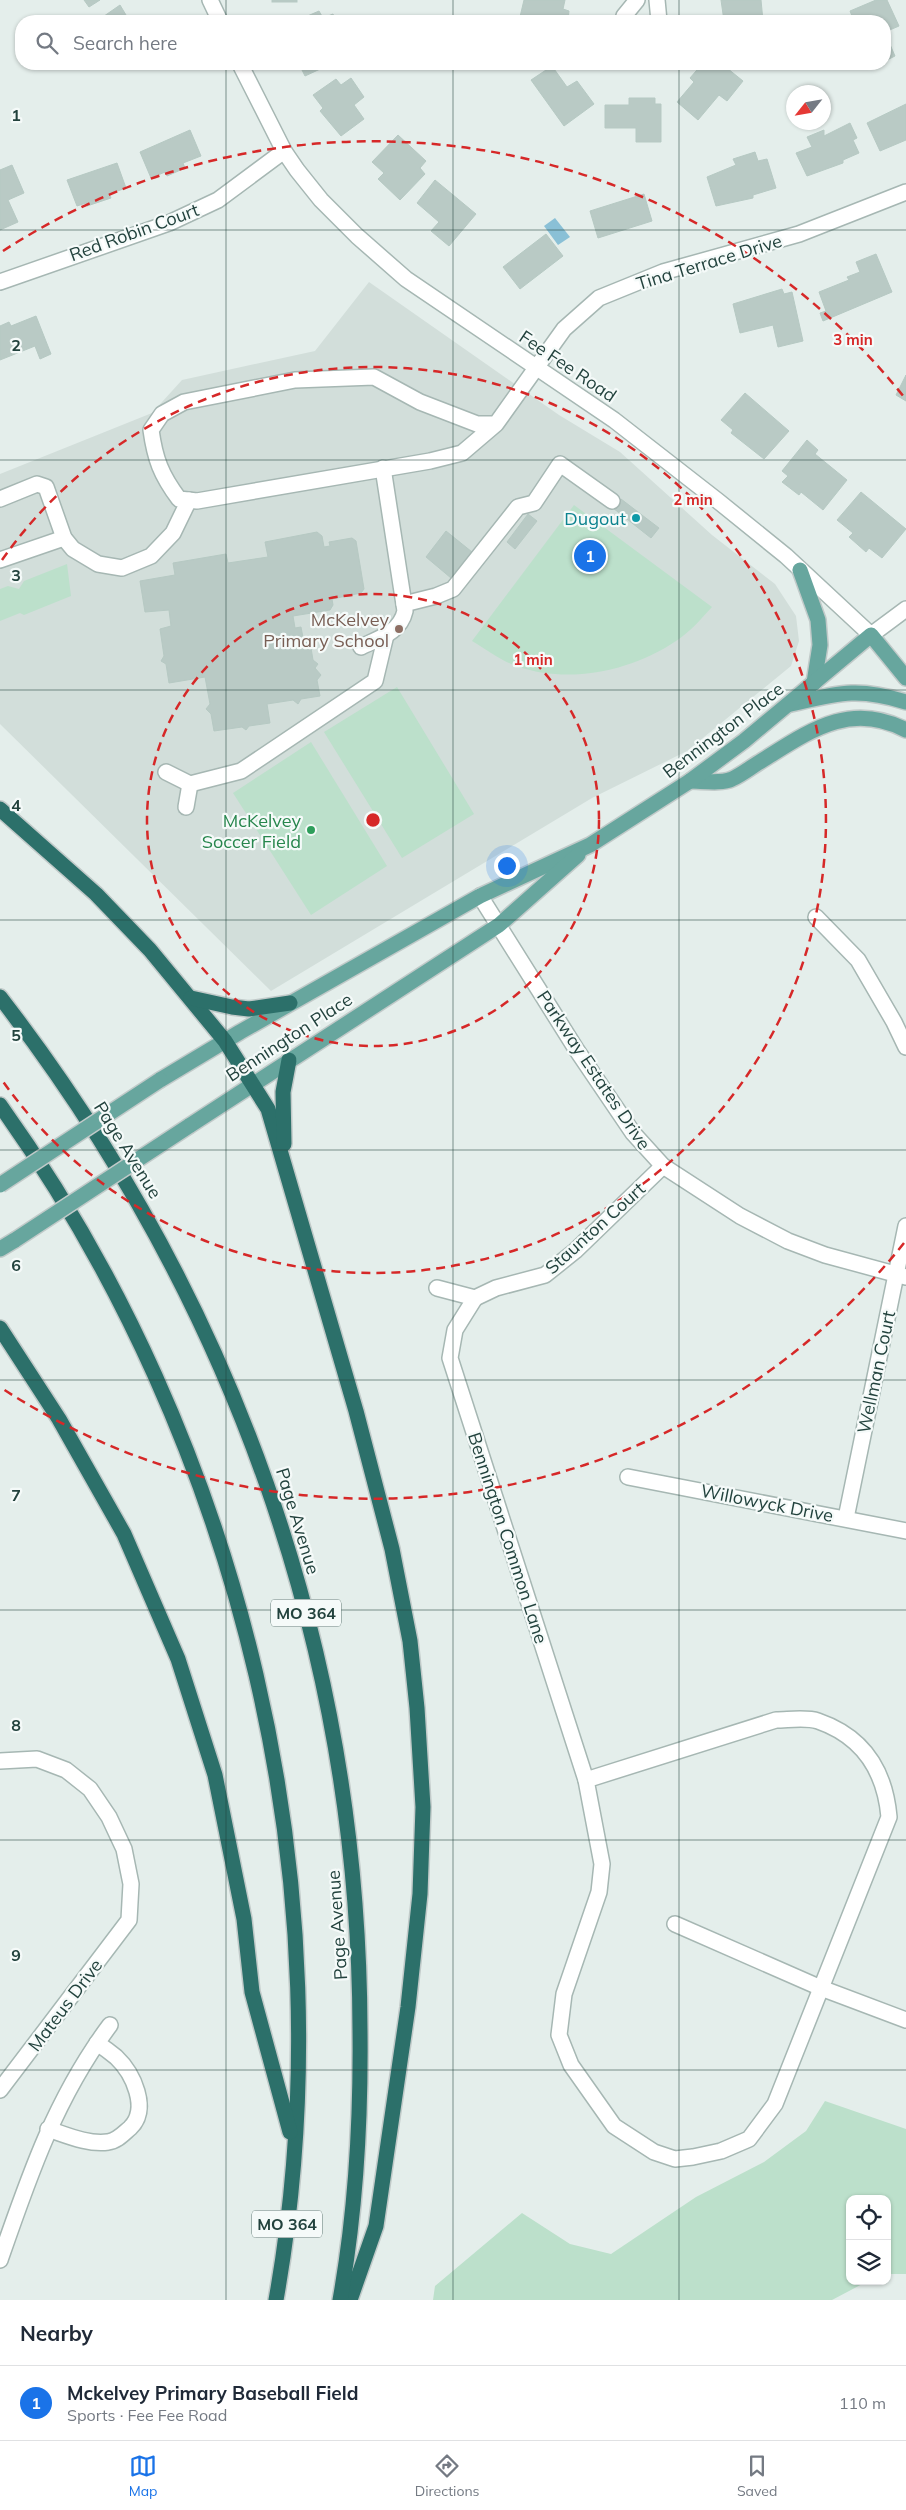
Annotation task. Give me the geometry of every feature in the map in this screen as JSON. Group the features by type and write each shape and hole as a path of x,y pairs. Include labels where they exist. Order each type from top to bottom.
{"highway":[{"path":"0,808 96,894 150,950 225,1041 268,1110 356,1411 392,1550 410,1641 417,1708 422,1817 420,1894 408,2008 376,2226 350,2300"},
{"name":"Page Avenue","path":"0,997 71,1093 110,1155 143,1210 205,1331 259,1459 281,1526 319,1660 332,1727 351,1857 359,1967 361,2077 357,2150 352,2215 340,2300"},
{"path":"191,998 249,1009 290,1003"},
{"path":"284,1163 283,1092 289,1060"},
{"name":"MO 364","path":"0,1105 38,1160 82,1233 145,1355 198,1480 240,1611 270,1743 290,1878 297,2011 294,2149 276,2300"},
{"path":"0,1328 4,1339 64,1428 124,1534 178,1659 214,1775 244,1919 252,1992 294,2149"}],"main road":[{"path":"800,570 818,620 820,644 814,683"},
{"name":"Fee Fee Road","path":"871,635 906,678"},
{"name":"Bennington Place","path":"0,1185 160,1080 290,1003 480,896 590,845 690,781 744,741 871,635"},
{"path":"788,705 836,694 862,691 906,702"},
{"path":"690,781 731,780 816,728 840,720 862,718 888,721 906,730"},
{"name":"Bennington Place","path":"0,1250 252,1083 498,925 590,845"}],"street":[{"path":"210,0 217,15"},
{"path":"625,15 637,0"},
{"path":"657,0 658,15"},
{"name":"Fee Fee Road","path":"243,70 284,151 322,200 357,236 406,279 621,426 718,501 800,570 871,635"},
{"name":"Red Robin Court","path":"0,282 169,223 218,200 284,151"},
{"name":"Tina Terrace Drive","path":"190,500 197,501 462,453 496,424 564,329 600,298 663,272 799,234 906,192"},
{"path":"0,499 37,484 46,487 64,538 73,549 98,564 122,568 151,556 173,533 190,500 179,499 165,479 154,456 150,430 162,414 184,402 295,380 374,377 420,402 477,424 496,424"},
{"path":"404,604 436,596 453,589 518,507 534,503 560,464 612,501"},
{"path":"361,647 386,635 402,622 404,604 383,468"},
{"path":"0,560 64,538"},
{"path":"871,635 906,609"},
{"path":"166,772 190,784 241,771 375,680 386,635"},
{"path":"186,807 190,784"},
{"name":"Parkway Estates Drive","path":"480,896 576,1049 633,1133 663,1166 740,1216 788,1241 825,1255 901,1276"},
{"path":"816,917 858,960 894,1022 906,1047"},
{"name":"Staunton Court","path":"475,1298 496,1288 545,1275 575,1251 663,1166"},
{"name":"Wellman Court","path":"846,1518 901,1276 906,1226"},
{"path":"437,1288 475,1298"},
{"name":"Bennington Common Lane","path":"475,1298 456,1330 450,1358 586,1780 602,1864 599,1892 564,1994 559,2035 571,2065 614,2126 654,2152 675,2159 721,2151 749,2139 775,2104 889,1818 887,1798 872,1760 849,1738 817,1721 776,1720 586,1780"},
{"name":"Willowyck Drive","path":"628,1477 906,1531"},
{"name":"Mateus Drive","path":"0,1761 37,1759 66,1770 90,1789 108,1817 124,1849 131,1884 129,1920 0,2090"},
{"path":"675,1924 822,1988 906,2020"},
{"path":"0,2260 48,2129 85,2060 110,2025"},
{"path":"48,2129 94,2143 110,2142 120,2137 133,2124 140,2113 138,2098 129,2072 116,2057 97,2043"}],"shaded area":[{"name":"McKelvey Primary School","path":"369,282 559,415 620,452 712,535 775,584 796,616 799,641 791,666 687,751 592,798 271,991 0,724 0,474 152,413 182,380 315,351"}],"green space":[{"path":"574,505 712,607 686,634 659,651 640,660 600,672 559,674 539,672 507,662 472,641"},
{"path":"67,564 71,596 24,615 20,613 0,621 0,589 8,586 19,589 24,581"},
{"path":"397,687 474,814 402,858 324,732"},
{"name":"McKelvey Soccer Field","path":"311,742 387,866 311,915 233,793"},
{"path":"825,2101 906,2129 906,2274 891,2274 891,2195 846,2195 846,2285 860,2285 832,2300 433,2300 435,2286 522,2213 570,2244 611,2254 696,2197 764,2162 806,2131"}],"water":[{"path":"555,218 570,237 558,245 544,226"}],"building":[{"path":"84,0 100,0 89,7"},
{"path":"272,0 297,0 297,2 272,2"},
{"path":"524,0 565,0 563,9 569,11 569,15 520,15"},
{"path":"721,0 761,0 762,15 723,15"},
{"path":"876,0 887,0 899,26 891,29 891,15 852,15 850,11"},
{"path":"120,5 126,15 106,15"},
{"path":"319,11 321,15 310,15"},
{"path":"891,47 895,56 891,58"},
{"path":"302,70 318,70 305,76"},
{"path":"546,70 555,70 567,87 577,81 594,104 564,126 531,80"},
{"path":"697,70 729,70 743,81 727,101 719,95 698,120 677,102 694,82 690,78"},
{"path":"351,78 364,97 354,105 364,119 341,136 320,111 323,108 313,95 336,79 341,85"},
{"path":"629,98 655,98 655,104 661,104 661,142 636,142 636,128 605,128 605,105 629,105"},
{"path":"906,104 906,140 880,151 867,123"},
{"path":"850,123 857,138 853,140 859,153 843,160 843,163 807,176 796,153 812,147 807,137 824,130 824,136"},
{"path":"190,130 201,156 183,163 185,168 167,176 165,172 151,178 140,152"},
{"path":"398,135 426,161 420,168 425,174 400,200 378,179 384,173 372,162"},
{"path":"755,152 758,161 767,159 776,188 753,195 753,198 716,206 707,177 736,165 733,159"},
{"path":"117,163 126,188 109,194 111,198 87,206 86,203 77,206 67,180"},
{"path":"12,165 24,193 8,200 18,222 0,230 0,170"},
{"path":"435,180 476,214 449,246 431,231 439,222 417,203"},
{"path":"644,194 652,221 598,238 590,211"},
{"path":"546,234 563,256 520,289 503,267"},
{"path":"876,254 892,292 823,321 820,313 826,311 819,292 849,280 847,277 860,272 856,262"},
{"path":"782,289 784,294 792,292 803,341 778,347 773,325 740,333 733,304"},
{"path":"36,316 51,354 40,359 35,346 0,360 0,326 9,322 11,326"},
{"path":"906,375 906,401 896,395"},
{"path":"745,393 789,431 764,459 731,433 733,430 721,420"},
{"path":"807,440 818,450 815,454 847,480 823,510 801,492 799,495 782,482 788,476 782,471"},
{"path":"861,492 906,529 882,558 869,548 866,552 849,537 853,533 837,520"},
{"name":"Dugout","path":"621,499 659,528 651,538 613,508"},
{"name":"Dugout","path":"528,514 537,521 515,549 507,542"},
{"path":"446,531 472,552 451,578 426,557"},
{"name":"McKelvey Primary School","path":"317,532 322,536 324,547 330,546 329,542 352,538 356,541 364,589 361,593 332,599 333,605 330,610 293,616 295,628 301,627 304,643 310,642 313,660 318,664 315,668 321,675 317,680 320,696 301,699 298,704 293,700 267,704 270,723 249,726 246,730 242,727 214,731 211,714 206,709 210,704 205,677 169,683 166,664 161,661 164,656 160,629 171,626 169,610 145,612 140,581 175,575 173,563 226,554 228,563 268,557 265,542"}],"place":[{"name":"Dugout","path":"636,518"},
{"name":"Mckelvey Primary Baseball Field","path":"590,556"},
{"name":"McKelvey Primary School","path":"399,629"},
{"name":"McKelvey Soccer Field","path":"311,830"}]}
